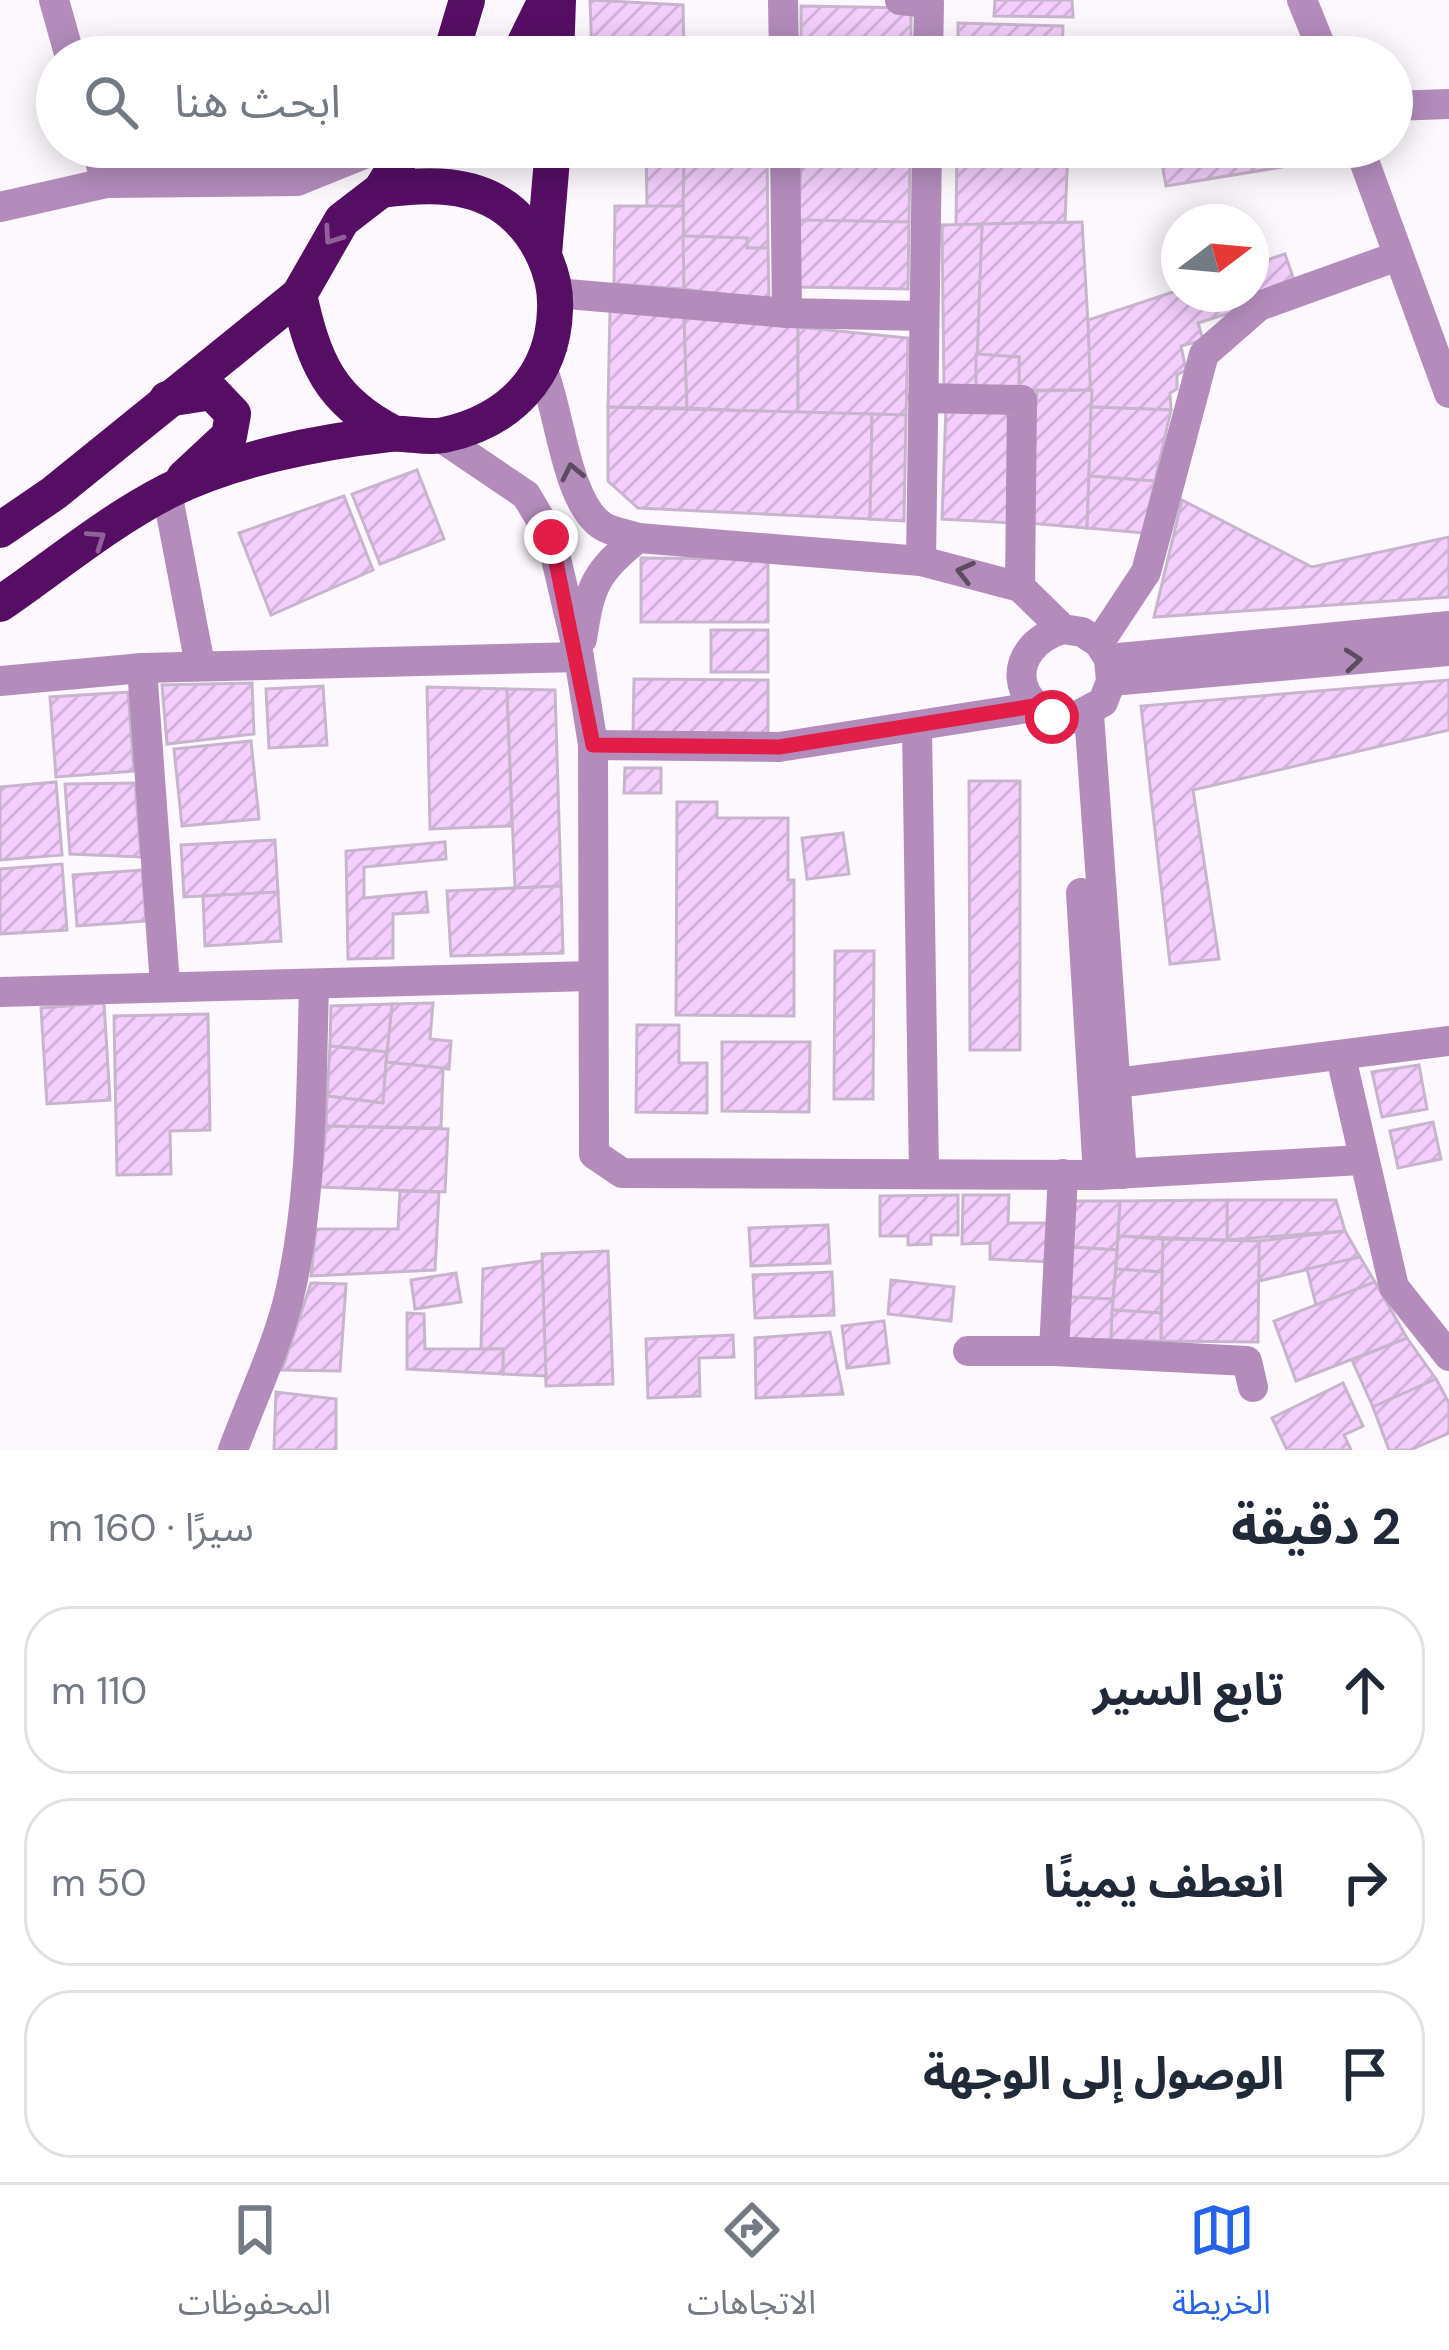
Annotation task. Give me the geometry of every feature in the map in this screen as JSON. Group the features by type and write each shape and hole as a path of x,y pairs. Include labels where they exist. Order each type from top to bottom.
{"highway":[{"path":"528,36 546,0"},
{"path":"557,36 558,0"},
{"path":"0,530 55,493 299,295 342,220 381,190 394,168"},
{"path":"544,254 551,168"},
{"path":"167,492 244,463 393,433 439,436 478,425 543,371 554,339 556,292 544,254 512,212 477,195 432,183 381,190"},
{"path":"299,295 310,346 336,392 358,416 393,433"},
{"path":"0,604 167,492 229,436 233,414 212,392 167,399"}],"street":[{"path":"54,0 64,36"},
{"path":"783,0 784,36"},
{"path":"900,0 929,3 928,36"},
{"path":"1302,0 1316,36"},
{"path":"1413,105 1449,104"},
{"path":"101,168 106,183"},
{"path":"0,207 106,183 297,182 331,168"},
{"path":"785,168 787,313"},
{"path":"921,561 927,168"},
{"path":"1367,168 1449,393"},
{"path":"1063,629 1043,635 1028,650 1022,669 1024,689 1034,706 1052,717 1080,717 1103,702 1106,661 1146,572 1204,354 1258,306 1398,256"},
{"path":"556,292 787,313 923,316"},
{"path":"543,371 558,409 578,499 602,527 638,538 921,561 1020,586 1063,629 1106,661 1449,651"},
{"path":"923,398 1022,400 1020,586"},
{"path":"439,436 526,496 551,537 579,657 593,745 594,1154 622,1173 1110,1174 1361,1160"},
{"path":"167,492 200,665"},
{"path":"579,657 589,592 605,564 638,538"},
{"path":"1106,661 1449,626"},
{"path":"0,681 200,665 579,657"},
{"path":"142,668 165,985"},
{"path":"593,745 779,747 917,729 1034,706"},
{"path":"1080,717 1116,1083 1110,1174"},
{"path":"1080,717 1110,1174"},
{"path":"917,729 924,1173"},
{"path":"0,992 591,976"},
{"path":"233,1450 286,1307 297,1258 310,1122 314,985"},
{"path":"1116,1083 1449,1041"},
{"path":"1341,1057 1361,1160 1394,1287 1449,1356"},
{"path":"1054,1352 1063,1174"},
{"path":"968,1351 1247,1360 1253,1387"}],"building":[{"path":"590,0 683,5 684,36 591,36"},
{"path":"995,0 1072,0 1073,17 994,16"},
{"path":"801,6 911,8 911,36 801,36"},
{"path":"958,23 1063,26 1063,36 958,36"},
{"path":"646,168 684,168 683,206 647,207"},
{"path":"684,168 767,168 768,248 747,248 747,238 683,236"},
{"path":"801,168 910,168 909,222 799,220"},
{"path":"957,168 1067,168 1065,222 956,225"},
{"path":"1163,168 1276,168 1166,186"},
{"path":"615,206 683,206 684,289 614,284"},
{"path":"799,220 909,222 908,289 798,287"},
{"path":"1082,222 1092,390 1019,390 1019,357 976,354 982,224"},
{"path":"982,224 976,389 944,387 942,225"},
{"path":"683,236 747,238 747,248 768,248 769,301 684,289"},
{"path":"1285,254 1294,280 1269,295 1269,259"},
{"path":"1161,296 1161,312 1232,312 1198,323 1203,340 1181,346 1186,370 1177,375 1177,389 1170,393 1171,410 1091,407 1088,320"},
{"path":"610,310 684,316 687,408 608,407"},
{"path":"684,316 798,327 798,413 687,408"},
{"path":"798,327 908,338 906,415 798,413"},
{"path":"976,354 1019,357 1019,390 976,389"},
{"path":"1092,390 1087,528 1027,523 1037,391"},
{"path":"608,407 872,414 870,519 638,508 608,481"},
{"path":"1091,407 1171,410 1155,481 1089,476"},
{"path":"946,408 1012,411 1011,523 942,519"},
{"path":"872,414 906,415 904,521 870,519"},
{"path":"417,470 444,539 380,564 352,494"},
{"path":"1089,476 1155,481 1143,533 1087,528"},
{"path":"344,496 373,570 271,615 239,533"},
{"path":"1182,500 1312,567 1449,537 1449,597 1154,617"},
{"path":"641,558 768,559 768,622 641,622"},
{"path":"711,630 768,630 768,672 711,672"},
{"path":"634,679 768,680 768,735 633,734"},
{"path":"1449,680 1449,730 1193,790 1219,959 1170,964 1141,706"},
{"path":"252,683 254,734 167,744 162,685"},
{"path":"323,686 327,745 269,748 266,689"},
{"path":"427,687 507,689 512,826 430,829"},
{"path":"507,689 555,690 561,886 515,888"},
{"path":"128,692 134,771 56,777 50,697"},
{"path":"251,741 259,819 182,826 174,749"},
{"path":"625,768 661,768 661,793 624,793"},
{"path":"969,781 1020,781 1020,1050 970,1050"},
{"path":"56,782 62,855 0,860 0,787"},
{"path":"135,783 141,857 70,854 65,784"},
{"path":"677,802 717,802 717,818 788,818 788,880 794,880 794,1016 676,1015"},
{"path":"843,833 849,874 807,879 802,838"},
{"path":"275,840 278,892 184,897 181,845"},
{"path":"445,842 446,859 364,867 364,898 426,892 428,912 393,914 393,958 348,959 346,851"},
{"path":"62,864 67,930 0,934 0,869"},
{"path":"142,870 146,921 77,926 73,875"},
{"path":"561,886 563,953 451,956 447,891"},
{"path":"278,892 281,941 205,946 203,896"},
{"path":"835,951 874,951 873,1099 834,1099"},
{"path":"104,1003 110,1100 47,1104 41,1008"},
{"path":"433,1003 430,1039 451,1041 449,1069 386,1062 392,1004"},
{"path":"392,1004 387,1052 330,1046 331,1006"},
{"path":"208,1014 210,1130 170,1131 171,1174 117,1175 114,1016"},
{"path":"637,1025 679,1025 679,1063 707,1063 707,1113 636,1112"},
{"path":"722,1042 810,1042 809,1112 722,1111"},
{"path":"330,1046 387,1052 383,1103 327,1096"},
{"path":"386,1062 443,1068 441,1128 326,1126 327,1096 383,1103"},
{"path":"1419,1065 1427,1109 1382,1117 1372,1072"},
{"path":"1433,1122 1441,1159 1398,1168 1390,1131"},
{"path":"326,1126 448,1129 445,1192 320,1187"},
{"path":"400,1191 439,1192 435,1270 311,1276 316,1229 398,1229"},
{"path":"958,1195 958,1235 931,1235 931,1244 908,1245 908,1236 880,1236 880,1196"},
{"path":"963,1195 1009,1195 1008,1223 1051,1223 1050,1262 990,1259 990,1243 962,1244"},
{"path":"1227,1200 1336,1200 1345,1231 1227,1240"},
{"path":"1227,1200 1227,1240 1118,1236 1120,1201"},
{"path":"1073,1201 1120,1201 1117,1250 1070,1247"},
{"path":"828,1225 830,1263 751,1266 749,1228"},
{"path":"1345,1231 1360,1257 1259,1281 1259,1241"},
{"path":"1118,1236 1163,1239 1162,1272 1116,1269"},
{"path":"1163,1239 1259,1241 1258,1342 1161,1341"},
{"path":"1070,1247 1117,1250 1113,1299 1068,1297"},
{"path":"608,1251 613,1384 546,1386 542,1254"},
{"path":"1360,1257 1375,1282 1316,1305 1307,1269"},
{"path":"542,1261 546,1376 503,1374 503,1349 481,1349 483,1269"},
{"path":"1116,1269 1162,1272 1161,1313 1112,1310"},
{"path":"832,1272 834,1315 755,1318 753,1275"},
{"path":"456,1273 461,1302 415,1309 411,1280"},
{"path":"891,1280 954,1287 951,1321 888,1314"},
{"path":"1375,1282 1407,1338 1296,1381 1274,1321"},
{"path":"311,1283 346,1284 340,1371 282,1370"},
{"path":"1068,1297 1113,1299 1111,1340 1065,1339"},
{"path":"1112,1310 1161,1313 1161,1341 1111,1340"},
{"path":"407,1313 424,1314 425,1349 503,1349 503,1374 407,1369"},
{"path":"884,1321 889,1363 847,1368 842,1326"},
{"path":"830,1332 843,1394 756,1398 755,1338"},
{"path":"733,1335 734,1357 699,1358 700,1396 648,1398 646,1339"},
{"path":"1407,1338 1436,1379 1373,1407 1352,1360"},
{"path":"1436,1379 1449,1403 1449,1433 1410,1450 1389,1450 1373,1407"},
{"path":"1343,1383 1363,1426 1344,1435 1351,1450 1287,1450 1272,1418"},
{"path":"276,1392 336,1399 336,1450 274,1450"}],"route":[{"path":"551,537 579,657 593,745 779,747 917,729 1034,706 1052,717"}]}
